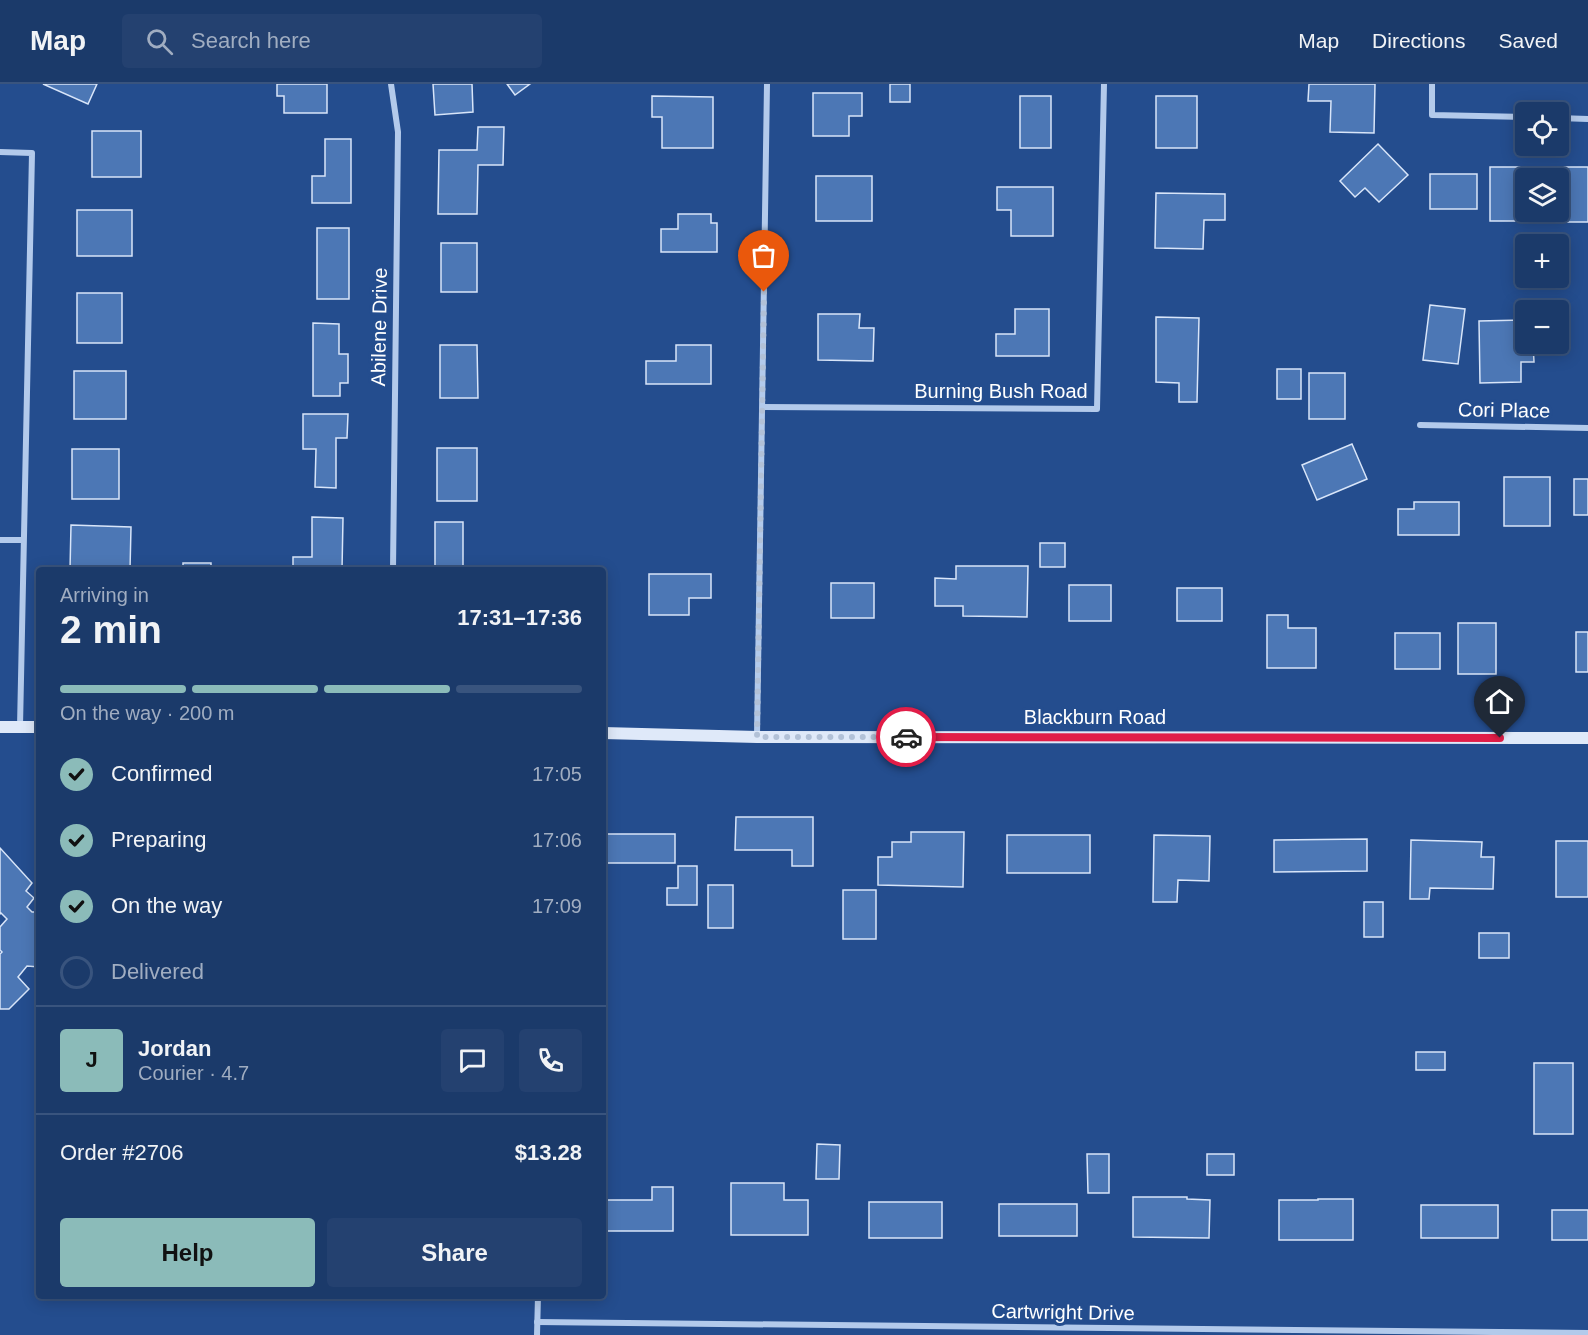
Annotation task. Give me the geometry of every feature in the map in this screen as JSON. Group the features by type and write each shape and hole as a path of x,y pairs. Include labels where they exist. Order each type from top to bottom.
{"main road":[{"path":"0,727 36,727"},
{"name":"Blackburn Road","path":"606,733 757,737 1588,738"}],"street":[{"name":"Abilene Drive","path":"391,84 398,132 393,567"},
{"path":"757,737 767,84"},
{"name":"Burning Bush Road","path":"763,407 1096,410 1104,84"},
{"path":"1432,84 1432,116 1515,117"},
{"path":"1569,118 1588,118"},
{"path":"0,152 32,153 20,727"},
{"name":"Cori Place","path":"1419,425 1588,428"},
{"path":"0,540 23,540"},
{"path":"537,1335 538,1299"},
{"name":"Cartwright Drive","path":"537,1322 1588,1333"}],"building":[{"path":"43,84 97,84 88,104"},
{"path":"277,84 327,84 327,113 284,113 284,96 277,96"},
{"path":"433,84 472,84 473,112 435,115"},
{"path":"507,84 530,84 515,95"},
{"path":"890,84 910,84 910,102 890,102"},
{"path":"1309,84 1375,84 1374,133 1330,132 1331,101 1308,101"},
{"path":"813,93 862,93 862,116 849,116 849,136 813,136"},
{"path":"652,96 713,97 713,148 662,148 662,117 652,117"},
{"path":"1020,96 1051,96 1051,148 1020,148"},
{"path":"1156,96 1197,96 1197,148 1156,148"},
{"path":"478,127 504,127 503,165 478,165 477,214 438,214 439,150 477,150"},
{"path":"92,131 141,131 141,177 92,177"},
{"path":"325,139 351,139 351,203 312,203 312,176 325,176"},
{"path":"1378,144 1408,175 1379,202 1365,188 1355,197 1340,181"},
{"path":"1490,167 1539,167 1515,168 1515,221 1490,221"},
{"path":"1588,167 1588,222 1569,222 1569,168 1557,168"},
{"path":"1430,174 1477,174 1477,209 1430,209"},
{"path":"816,176 872,176 872,221 816,221"},
{"path":"997,187 1053,187 1053,236 1011,236 1011,210 997,210"},
{"path":"1156,193 1225,194 1225,220 1204,220 1203,249 1155,248"},
{"path":"77,210 132,210 132,256 77,256"},
{"path":"678,214 711,214 711,223 717,223 717,252 661,252 661,229 678,229"},
{"path":"317,228 349,228 349,299 317,299"},
{"path":"441,243 477,243 477,292 441,292"},
{"path":"77,293 122,293 122,343 77,343"},
{"path":"1430,305 1465,309 1458,364 1423,360"},
{"path":"1015,309 1049,309 1049,356 996,356 996,334 1015,334"},
{"path":"818,314 860,314 859,328 874,328 873,361 818,360"},
{"path":"1156,317 1199,318 1197,402 1179,402 1179,383 1156,382"},
{"path":"1515,320 1515,354 1534,354 1534,362 1521,362 1521,382 1480,383 1479,321"},
{"path":"313,323 339,324 339,354 348,354 348,383 340,383 340,396 313,396"},
{"path":"440,345 477,345 478,398 440,398"},
{"path":"676,345 711,345 711,384 646,384 646,361 676,361"},
{"path":"1277,369 1301,369 1301,399 1277,399"},
{"path":"74,371 126,371 126,419 74,419"},
{"path":"1309,373 1345,373 1345,419 1309,419"},
{"path":"303,414 348,414 347,438 336,438 336,488 315,487 316,449 303,449"},
{"path":"1352,444 1367,479 1317,500 1302,465"},
{"path":"437,448 477,448 477,501 437,501"},
{"path":"72,449 119,449 119,499 72,499"},
{"path":"1504,477 1550,477 1550,526 1504,526"},
{"path":"1574,479 1588,479 1588,515 1574,515"},
{"path":"1414,502 1459,502 1459,535 1398,535 1398,509 1414,509"},
{"path":"312,517 343,518 342,567 293,567 293,557 312,557"},
{"path":"435,522 463,522 463,567 435,567"},
{"path":"71,525 131,527 130,567 70,567"},
{"path":"1040,543 1065,543 1065,567 1040,567"},
{"path":"183,563 211,563 211,567 183,567"},
{"path":"956,566 1028,566 1027,617 963,616 963,606 935,606 935,578 956,579"},
{"path":"649,574 711,574 711,598 689,598 689,615 649,615"},
{"path":"831,583 874,583 874,618 831,618"},
{"path":"1069,585 1111,585 1111,621 1069,621"},
{"path":"1177,588 1222,588 1222,621 1177,621"},
{"path":"1267,615 1288,615 1288,628 1316,628 1316,668 1267,668"},
{"path":"1458,623 1496,623 1496,674 1458,674"},
{"path":"1576,632 1588,632 1588,672 1576,672"},
{"path":"1395,633 1440,633 1440,669 1395,669"},
{"path":"736,817 813,817 813,866 792,866 792,850 735,850"},
{"path":"911,832 964,832 963,887 878,885 878,857 892,857 892,842 911,842"},
{"path":"606,834 675,834 675,863 606,863"},
{"path":"1007,835 1090,835 1090,873 1007,873"},
{"path":"1154,835 1210,836 1209,881 1178,880 1177,902 1153,902"},
{"path":"1367,839 1367,871 1274,872 1274,840"},
{"path":"1411,840 1482,842 1481,857 1494,857 1493,889 1430,888 1429,899 1410,899"},
{"path":"1556,841 1588,841 1588,897 1556,897"},
{"path":"0,848 32,883 26,891 34,898 27,907 32,912 36,912 36,967 27,966 18,977 29,989 9,1009 0,1009 0,954 2,952 0,950 0,927 7,919 0,914"},
{"path":"678,866 697,866 697,905 667,905 667,888 678,888"},
{"path":"708,885 733,885 733,928 708,928"},
{"path":"843,890 876,890 876,939 843,939"},
{"path":"1364,902 1383,902 1383,937 1364,937"},
{"path":"1479,933 1509,933 1509,958 1479,958"},
{"path":"1416,1052 1445,1052 1445,1070 1416,1070"},
{"path":"1534,1063 1573,1063 1573,1134 1534,1134"},
{"path":"817,1144 840,1145 839,1179 816,1179"},
{"path":"1087,1154 1109,1154 1109,1193 1088,1193"},
{"path":"1207,1154 1234,1154 1234,1175 1207,1175"},
{"path":"731,1183 784,1183 784,1200 808,1200 808,1235 731,1235"},
{"path":"652,1187 673,1187 673,1231 606,1231 606,1200 652,1200"},
{"path":"1133,1197 1187,1197 1187,1199 1210,1200 1209,1238 1133,1237"},
{"path":"1353,1199 1353,1240 1279,1240 1279,1200"},
{"path":"869,1202 942,1202 942,1238 869,1238"},
{"path":"999,1204 1077,1204 1077,1236 999,1236"},
{"path":"1421,1205 1498,1205 1498,1238 1421,1238"},
{"path":"1552,1210 1588,1210 1588,1240 1552,1240"}],"way so far":[{"path":"764,292 757,737 906,737"}],"route":[{"path":"906,737 1500,738"}]}
